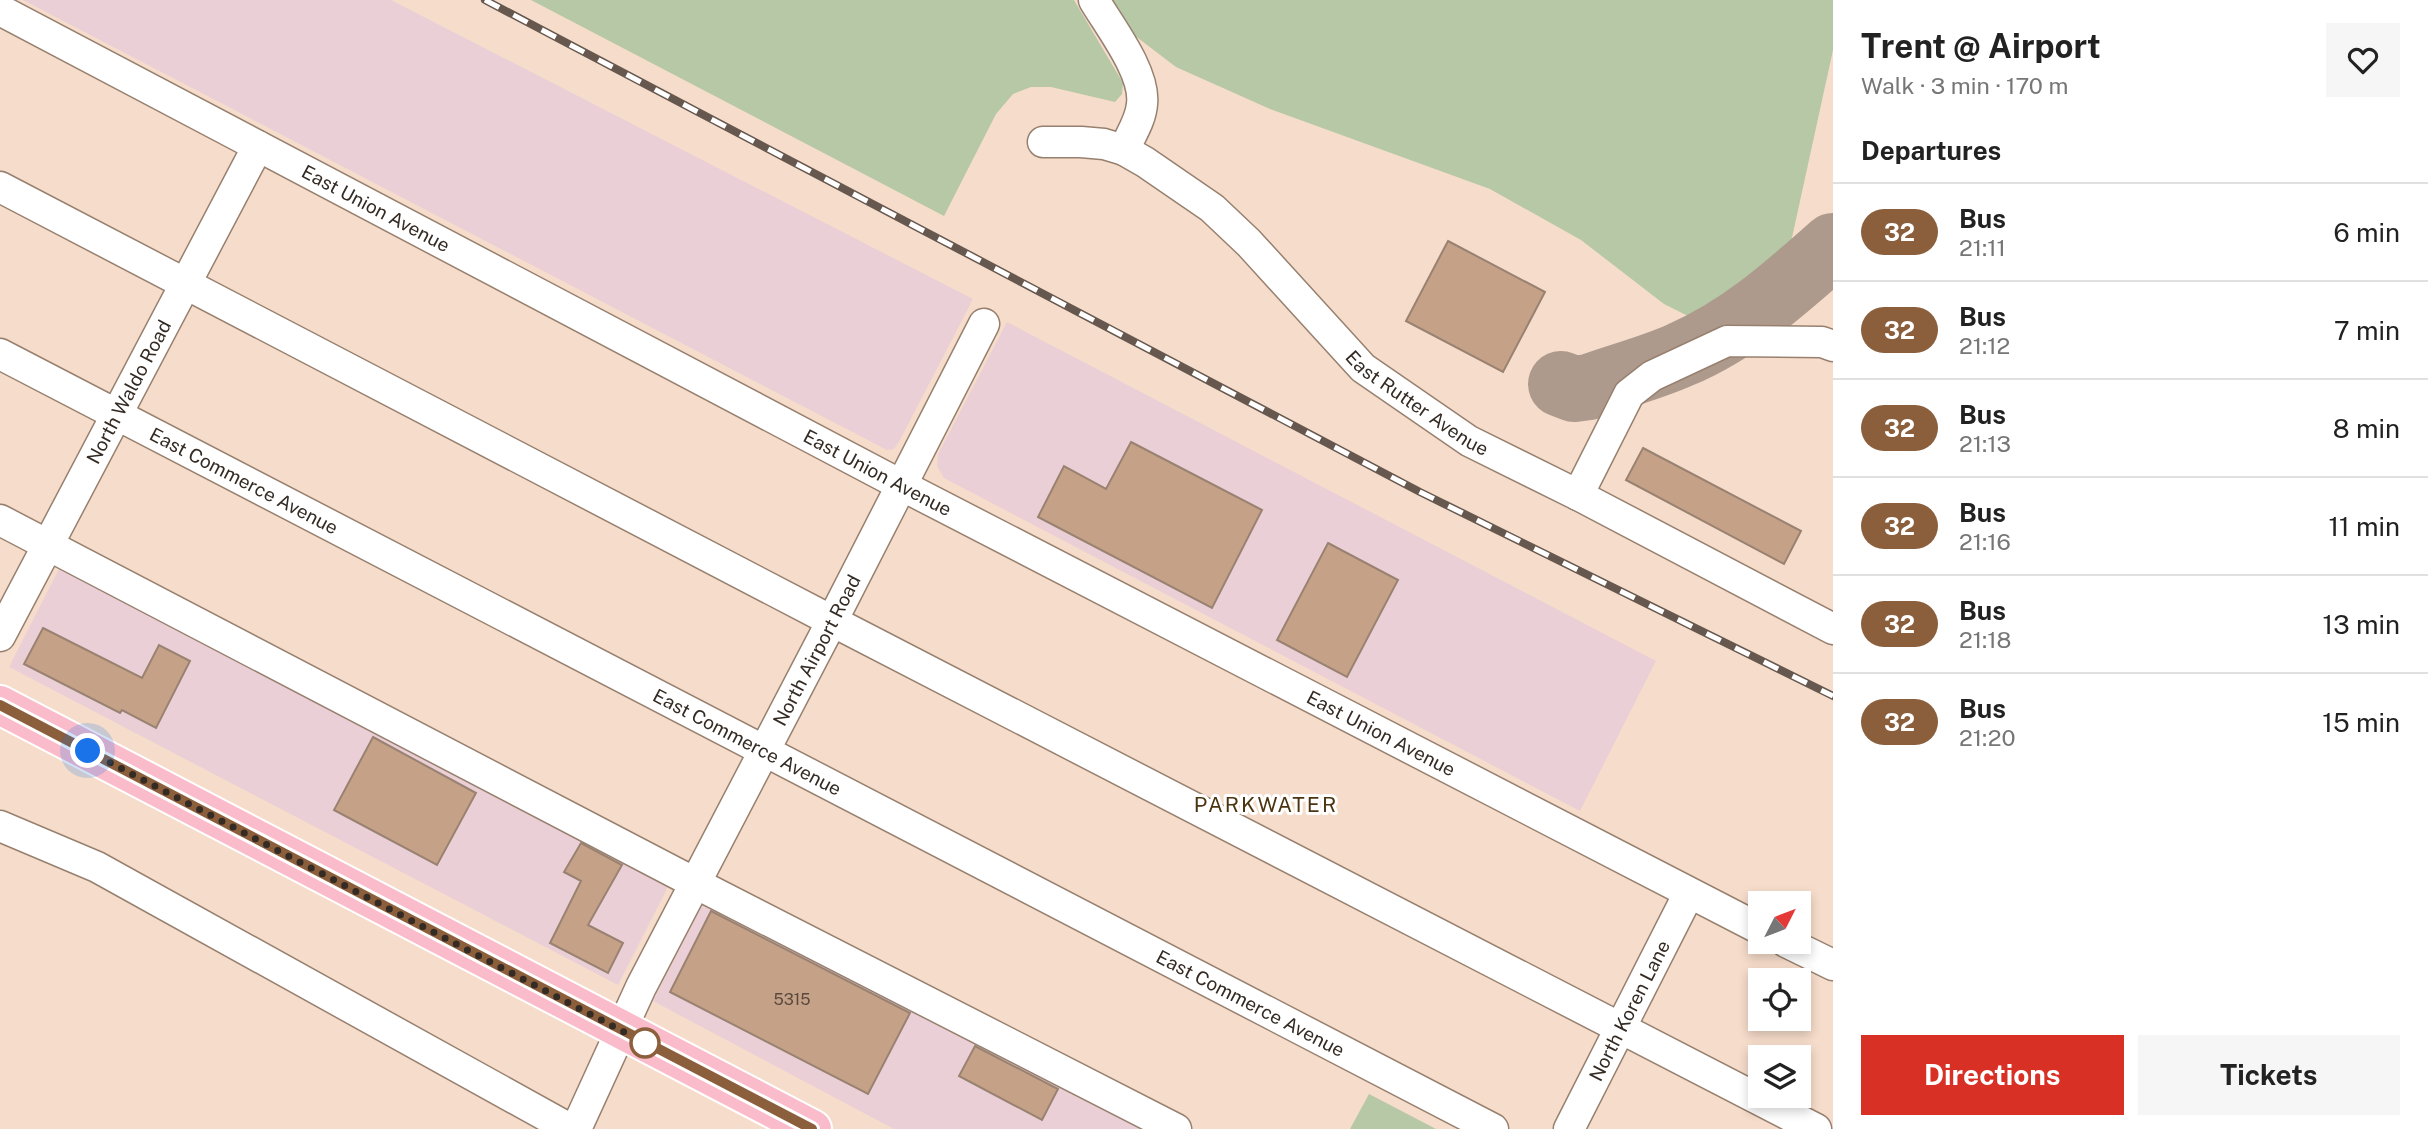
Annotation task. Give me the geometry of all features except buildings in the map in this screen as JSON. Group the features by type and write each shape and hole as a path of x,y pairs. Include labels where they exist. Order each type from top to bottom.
{"main road":[{"path":"0,705 812,1129"}],"street":[{"path":"1094,0 1133,67 1142,90 1142,108 1124,150"},
{"name":"East Union Avenue","path":"0,10 901,485 1748,923"},
{"name":"East Rutter Avenue","path":"1043,142 1104,144 1124,150 1171,178 1212,208 1249,243 1363,368 1469,441 1833,629"},
{"name":"North Waldo Road","path":"0,636 258,146"},
{"path":"0,187 832,621 1816,1129"},
{"name":"North Airport Road","path":"576,1129 619,1030 984,324"},
{"path":"1578,495 1629,394 1652,376 1727,341 1822,342 1833,346"},
{"name":"East Commerce Avenue","path":"0,354 1493,1129"},
{"path":"0,520 695,883 1176,1129"},
{"path":"0,826 97,867 570,1129"},
{"name":"North Koren Lane","path":"1569,1129 1689,892"},
{"path":"1811,954 1833,965"}],"shaded area":[{"path":"23,0 391,0 973,299 899,442 894,449 887,450"},
{"path":"1007,322 1656,661 1580,811 944,478 937,466 938,454"},
{"path":"63,561 673,877 618,985 9,667"},
{"path":"707,896 1159,1129 894,1129 653,1001"}],"green space":[{"path":"531,0 1074,0 1123,83 1122,94 1115,102 1051,87 1031,87 1013,94 996,114 944,216"},
{"path":"1112,0 1833,0 1833,50 1788,256 1759,285 1702,323 1664,304 1581,240 1490,189 1270,109 1176,67 1134,35"},
{"path":"1369,1094 1436,1129 1350,1129"}],"taxiway":[{"path":"1561,384 1574,389 1589,387 1658,364 1702,345 1761,307 1833,246"}],"railway":[{"path":"485,0 1420,492 1833,696"}],"bus line":[{"name":"32","path":"0,705 812,1129"}],"district":[{"name":"PARKWATER","path":"1266,804"}],"route":[{"path":"88,751 645,1043"}]}
